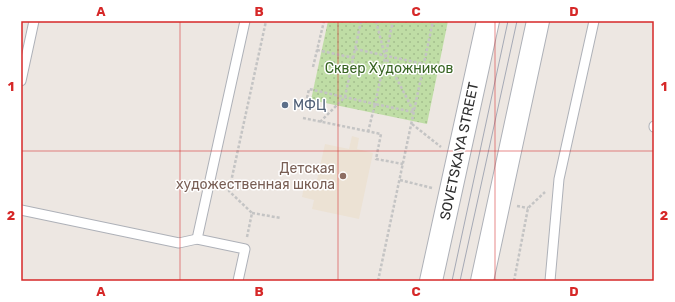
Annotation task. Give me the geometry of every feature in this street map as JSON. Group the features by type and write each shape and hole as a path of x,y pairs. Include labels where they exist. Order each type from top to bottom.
{"main road":[{"name":"SOVETSKAYA STREET","path":"431,281 488,21"},
{"path":"482,281 538,21"}],"lane":[{"path":"21,82 34,21"},
{"path":"196,239 245,21"},
{"path":"550,281 558,180 594,21"},
{"path":"21,210 179,243 196,239 245,250 238,281"}],"path":[{"path":"266,21 229,191 252,213 281,218"},
{"path":"313,67 324,21"},
{"path":"320,122 345,97 361,21"},
{"path":"376,21 385,56 414,112"},
{"path":"368,132 392,21"},
{"path":"378,281 433,21"},
{"path":"355,49 424,64"},
{"path":"317,50 354,58"},
{"path":"307,98 309,89 414,112"},
{"path":"302,118 381,134 376,159 403,164"},
{"path":"412,124 446,152"},
{"path":"400,180 438,189"},
{"path":"514,281 528,208"},
{"path":"245,250 252,213"}],"shaded area":[{"name":"Детская художественная школа","path":"352,136 359,138 357,149 373,153 359,219 312,209 314,200 302,197 304,187 315,189 325,144 349,149"}],"green space":[{"name":"Сквер Художников","path":"328,21 448,21 427,124 311,100"}],"tram line":[{"path":"452,281 508,21"},
{"path":"460,281 517,21"}],"place":[{"name":"МФЦ","path":"285,105"},
{"name":"Детская художественная школа","path":"343,176"}]}
